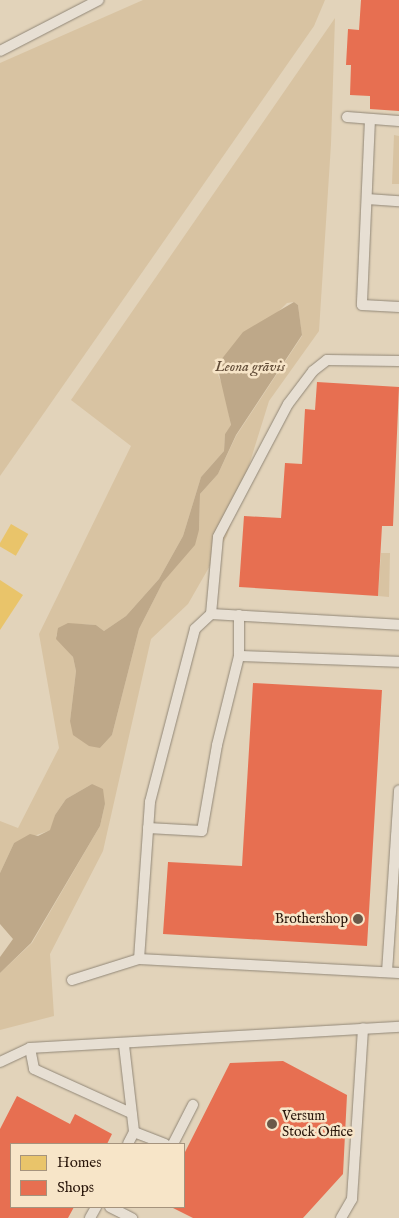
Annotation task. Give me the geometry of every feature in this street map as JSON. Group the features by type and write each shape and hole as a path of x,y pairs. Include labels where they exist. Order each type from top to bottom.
{"lane":[{"path":"0,50 99,0"},
{"path":"347,117 399,121"},
{"path":"370,119 362,305 399,307"},
{"path":"367,199 399,202"},
{"path":"139,960 150,802 195,629 211,614 218,537 288,404 313,371 327,360 399,361"},
{"path":"211,614 399,625"},
{"path":"148,828 202,832 217,745 239,656 239,615"},
{"path":"239,656 399,662"},
{"path":"387,972 399,790"},
{"path":"72,980 139,960 399,972"},
{"path":"0,1062 30,1048 124,1045 399,1027"},
{"path":"341,1218 352,1199 364,1028"},
{"path":"124,1045 134,1132 128,1143"},
{"path":"30,1048 34,1069 131,1113"},
{"path":"174,1143 193,1105"},
{"path":"134,1132 162,1143"},
{"path":"112,1208 132,1218"}],"shaded area":[{"path":"143,0 325,0 314,26 0,476 0,63"},
{"path":"335,18 331,144 319,331 269,401 227,536 188,604 151,639 103,851 50,954 54,1016 0,1030 0,973 32,943 100,826 105,804 92,784 66,799 55,815 51,830 14,843 0,873 0,821 18,828 59,748 39,634 131,446 71,400","holes":["294,302 298,305 302,336 236,436 218,474 200,494 199,530 163,582 139,629 112,735 100,748 70,721 76,671 73,657 56,636 58,632 82,624 96,625 104,631 126,616 159,579 183,536 201,477 224,451 225,434 231,426 224,388 218,375 287,303"]},
{"path":"394,135 399,136 399,184 392,184"},
{"path":"381,553 390,553 389,597 378,596"}],"water":[{"name":"Leona grāvis","path":"294,302 298,305 302,335 236,435 218,474 200,494 199,530 195,545 163,582 139,629 112,735 100,748 89,746 73,735 70,721 76,671 73,657 56,639 58,628 68,623 96,625 104,631 126,616 159,579 183,536 201,477 224,451 225,434 231,425 217,365 243,332"},
{"path":"92,784 103,789 105,804 100,826 31,943 0,973 0,957 13,939 0,924 0,873 14,843 30,834 38,836 50,830 55,815 66,799"}],"building: Homes":[{"path":"11,524 28,534 16,556 0,547 0,543"},
{"path":"0,580 23,595 0,630"}],"building: Shops":[{"path":"361,0 399,0 399,111 370,109 370,96 350,95 351,65 346,65 348,29 359,30"},
{"path":"317,382 399,387 393,526 382,526 378,596 239,587 244,516 281,518 285,463 302,464 305,409 315,410"},
{"path":"253,683 382,690 367,946 163,934 168,862 242,866"},
{"name":"Versum Stock Office","path":"283,1061 347,1095 343,1174 303,1218 193,1218 173,1208 185,1208 185,1152 230,1063"},
{"path":"17,1096 70,1124 75,1114 112,1134 108,1143 10,1143 10,1208 73,1208 68,1218 0,1218 0,1129"}],"place":[{"name":"Brothershop","path":"358,919"},
{"name":"Versum Stock Office","path":"272,1124"}]}
